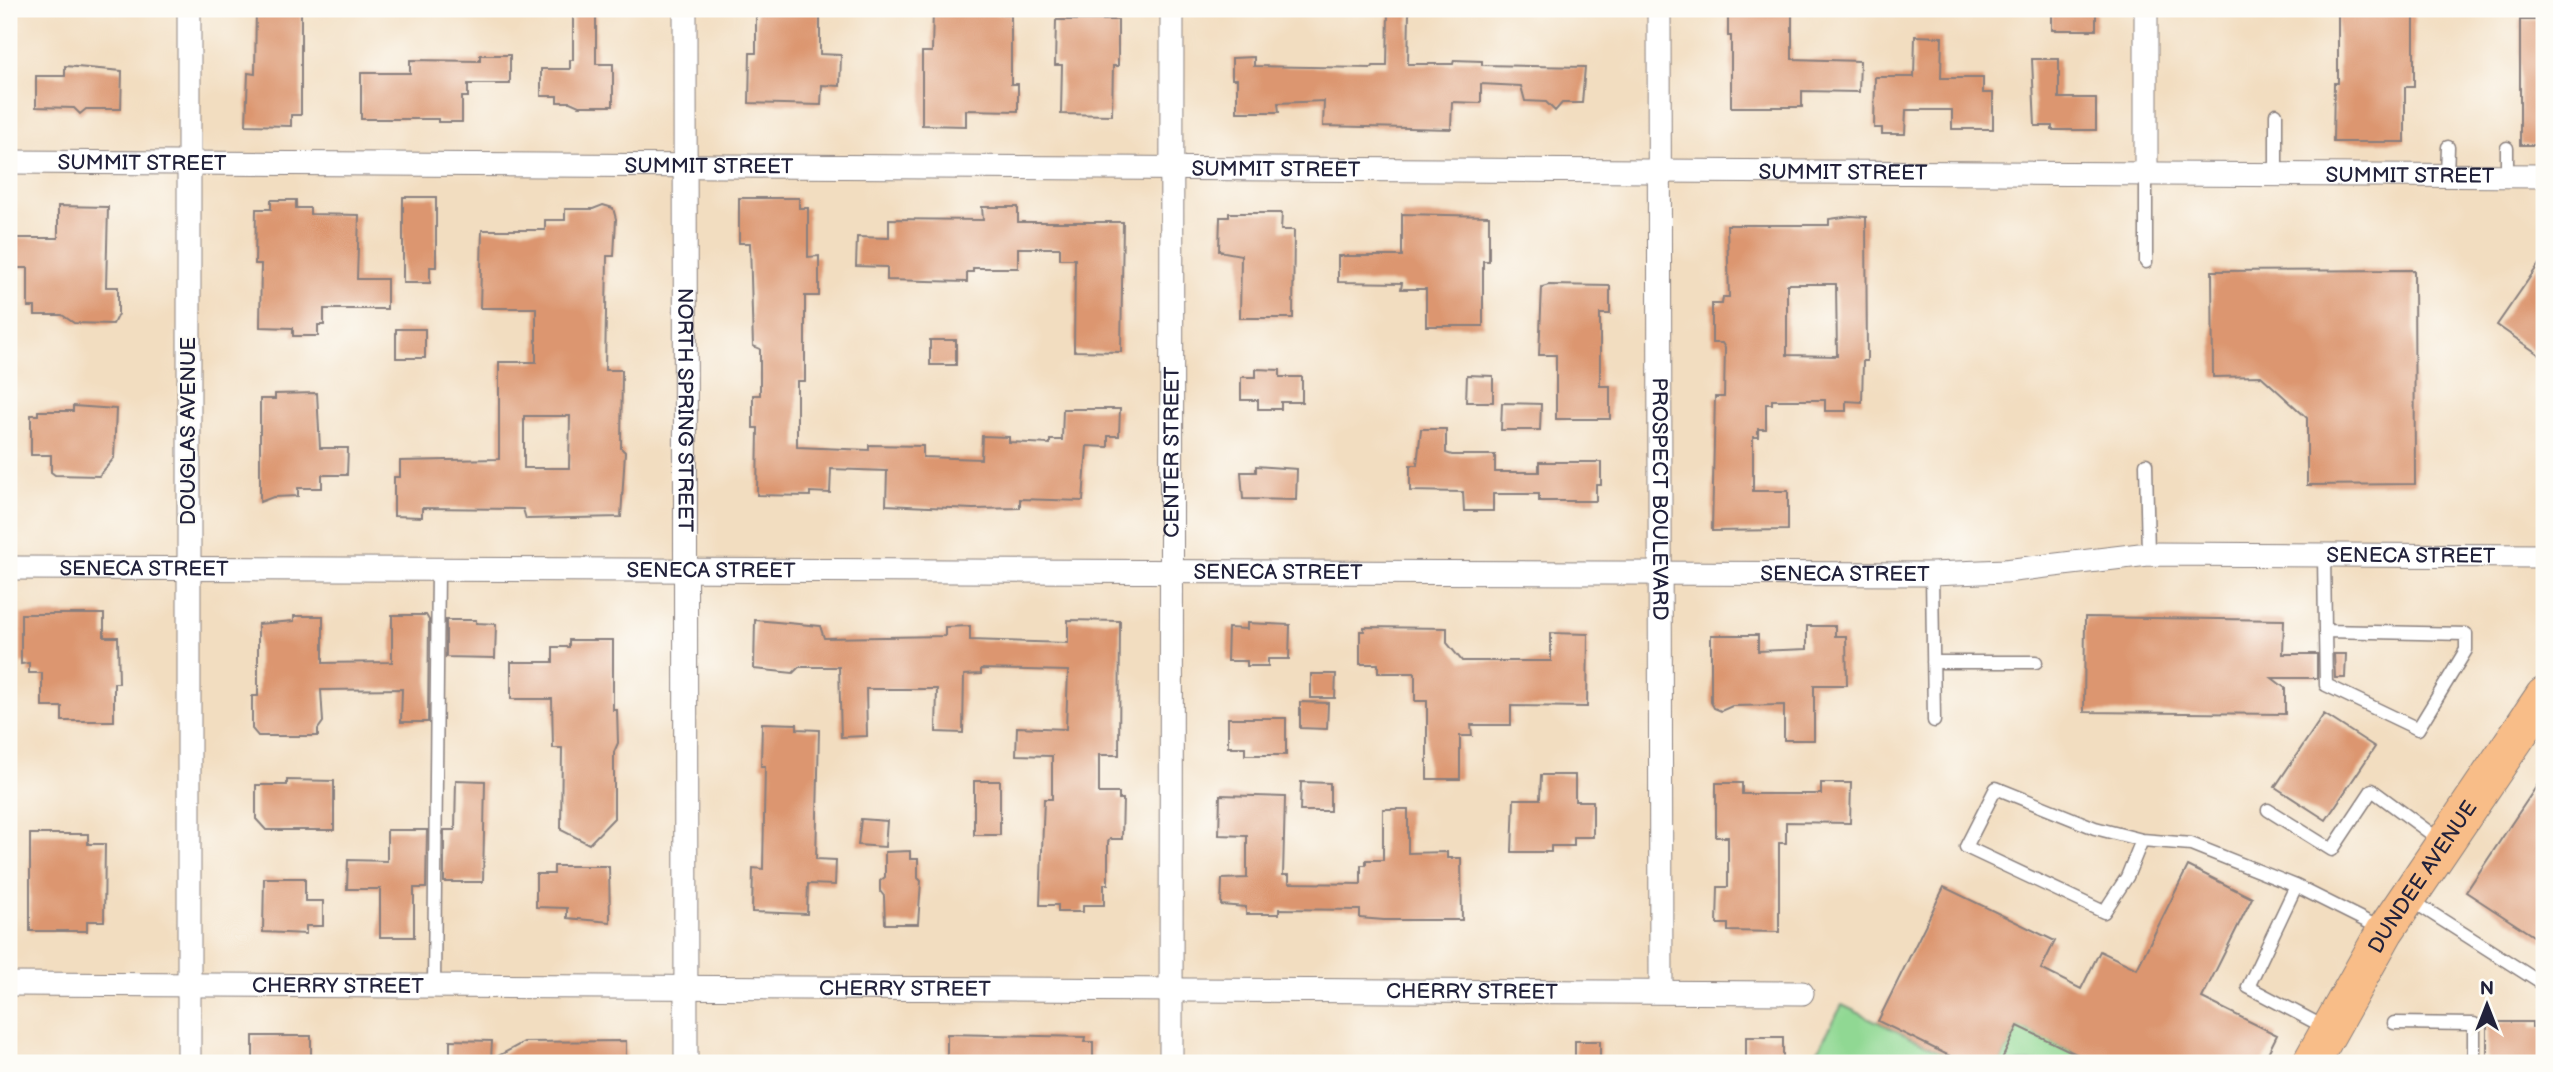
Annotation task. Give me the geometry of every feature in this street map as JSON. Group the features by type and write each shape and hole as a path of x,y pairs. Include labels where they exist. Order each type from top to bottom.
{"main road":[{"name":"DUNDEE AVENUE","path":"2311,1063 2385,930 2544,696"}],"street":[{"name":"DOUGLAS AVENUE","path":"189,9 189,1063"},
{"name":"NORTH SPRING STREET","path":"685,9 686,1063"},
{"name":"CENTER STREET","path":"1171,1063 1172,9"},
{"name":"PROSPECT BOULEVARD","path":"1659,9 1661,990"},
{"path":"2146,9 2146,173"},
{"name":"SUMMIT STREET","path":"9,162 2544,176"},
{"name":"SENECA STREET","path":"9,568 686,569 1172,574 1931,574 2005,571 2148,554 2544,556"},
{"name":"CHERRY STREET","path":"9,984 1661,990 1802,993"}],"lane":[{"path":"2276,114 2276,174"},
{"path":"2447,175 2448,147"},
{"path":"2507,148 2507,175"},
{"path":"2146,173 2146,262"},
{"path":"2146,464 2148,554"},
{"path":"2324,554 2325,631 2326,685 2418,729 2466,650 2466,634 2325,631"},
{"path":"434,985 438,569"},
{"path":"1931,574 1934,721"},
{"path":"1933,663 2036,662"},
{"path":"2141,840 2127,877 2104,912 1966,846 1996,788 2095,828 2141,840 2191,844 2297,886 2385,930"},
{"path":"2267,810 2332,850 2372,790 2444,843"},
{"path":"2297,886 2248,987 2328,1029"},
{"path":"2408,898 2544,985"},
{"path":"2394,1023 2474,1024 2474,1063"}],"green space":[{"path":"1842,1005 1964,1063 1811,1063"},
{"path":"2018,1026 2095,1063 2000,1063"}],"building":[{"path":"256,9 301,9 301,115 291,115 291,126 246,125 248,73 255,74"},
{"path":"573,9 596,9 596,64 613,64 613,106 579,106 570,102 557,102 557,96 541,96 541,69 570,69 570,60 573,60"},
{"path":"756,9 820,9 820,54 841,55 840,86 822,85 821,105 749,103 750,53 756,53"},
{"path":"933,9 972,9 971,14 1011,14 1011,84 1018,84 1018,111 966,110 966,126 922,125 922,52 932,52"},
{"path":"1792,9 1792,59 1860,61 1859,92 1802,91 1802,107 1731,107 1731,36 1728,36 1728,11"},
{"path":"2052,9 2096,9 2096,30 2052,30"},
{"path":"2338,9 2414,9 2414,87 2405,87 2405,142 2333,142 2334,83 2338,83"},
{"path":"1388,13 1409,13 1408,64 1453,64 1454,60 1482,61 1482,65 1585,67 1582,103 1562,103 1555,111 1546,102 1525,101 1521,86 1481,84 1481,103 1452,102 1451,129 1323,126 1324,101 1278,103 1279,112 1237,112 1237,79 1232,79 1232,58 1254,57 1254,66 1387,66"},
{"path":"1056,20 1118,20 1118,66 1113,66 1112,115 1061,114 1062,65 1055,65"},
{"path":"2520,20 2544,20 2544,145 2520,145"},
{"path":"1915,36 1942,37 1941,78 1983,78 1983,93 1993,93 1993,129 1952,129 1952,110 1906,110 1905,134 1882,134 1882,128 1874,128 1875,77 1914,77"},
{"path":"480,55 510,55 510,84 468,84 468,97 462,97 462,122 438,122 438,119 361,119 361,73 410,73 410,60 480,61"},
{"path":"2032,59 2059,59 2059,98 2096,98 2096,130 2052,130 2052,126 2035,126"},
{"path":"65,66 122,71 121,109 86,109 80,114 74,108 36,107 36,76 65,76"},
{"path":"403,197 436,197 436,267 430,267 430,283 403,283"},
{"path":"739,198 799,198 799,208 808,208 808,257 819,256 819,296 805,296 805,381 797,381 797,447 869,450 869,445 923,446 923,457 981,459 982,436 1009,437 1009,442 1050,444 1050,440 1062,440 1063,409 1120,409 1119,436 1108,436 1108,447 1087,446 1083,501 1020,499 1020,508 973,509 886,505 887,471 831,469 830,493 810,492 810,496 757,495 758,428 753,428 753,395 760,395 760,349 753,346 750,243 739,243"},
{"path":"271,200 296,200 296,208 310,208 310,214 359,215 357,279 387,279 387,309 324,309 324,325 318,325 318,336 293,336 293,328 260,327 261,264 255,264 256,209 271,209"},
{"path":"603,205 613,208 616,219 614,256 607,256 605,370 622,370 621,448 625,452 621,517 526,519 523,509 422,508 422,517 394,516 394,477 400,477 400,461 499,459 499,362 536,362 536,308 480,308 482,230 545,230 545,220 565,220 565,209 593,209","holes":["524,416 570,416 569,468 524,468"]},
{"path":"58,206 108,207 106,287 118,287 118,314 113,324 74,323 62,315 35,315 35,307 28,307 28,268 9,268 9,238 58,238"},
{"path":"982,207 1018,207 1018,222 1123,222 1121,352 1074,351 1075,259 1060,259 1060,248 1018,248 1018,268 973,268 973,272 967,272 967,282 887,280 887,267 856,266 857,237 889,238 889,219 983,220"},
{"path":"1229,213 1282,213 1281,230 1294,230 1293,318 1240,318 1241,255 1219,251 1220,217 1229,217"},
{"path":"1402,214 1489,216 1489,261 1483,261 1483,326 1426,326 1426,289 1401,289 1402,283 1338,282 1338,256 1402,256"},
{"path":"1866,217 1867,361 1863,361 1862,402 1846,401 1846,411 1825,411 1825,400 1772,400 1772,404 1766,404 1766,429 1758,429 1758,437 1753,437 1753,491 1788,491 1788,530 1712,531 1715,397 1724,397 1725,348 1722,343 1712,343 1712,304 1722,304 1723,297 1729,297 1727,225 1829,225 1829,219","holes":["1787,284 1836,284 1837,356 1787,355"]},
{"path":"2544,257 2544,358 2497,325"},
{"path":"2414,270 2415,484 2307,485 2307,418 2261,376 2213,377 2212,271"},
{"path":"1610,286 1610,314 1600,314 1600,386 1610,386 1610,419 1556,419 1556,355 1539,355 1542,287"},
{"path":"396,329 425,329 425,358 396,358"},
{"path":"930,340 956,340 956,365 930,365"},
{"path":"1256,369 1280,370 1280,377 1302,377 1302,402 1281,402 1281,409 1258,409 1258,400 1241,400 1241,377 1256,377"},
{"path":"1467,375 1493,376 1493,402 1466,402"},
{"path":"317,393 320,448 348,448 347,475 322,475 322,488 298,488 298,496 273,497 260,502 260,399 275,399 275,394"},
{"path":"1502,403 1541,404 1540,430 1501,430"},
{"path":"73,406 116,409 114,458 99,476 55,475 51,472 51,455 31,455 31,415 38,415 38,411 73,411"},
{"path":"1421,429 1446,429 1446,453 1495,455 1495,472 1539,472 1539,462 1601,462 1601,485 1596,485 1596,501 1539,501 1539,494 1493,494 1493,511 1464,511 1463,492 1410,491 1410,465 1417,465"},
{"path":"1256,466 1297,469 1296,500 1243,499 1241,472 1256,472"},
{"path":"21,614 104,614 104,637 118,637 119,683 114,683 114,721 62,721 62,707 42,707 42,673 29,673 29,663 21,664"},
{"path":"392,615 426,615 429,620 428,722 401,722 402,689 321,690 323,722 318,729 318,736 258,736 252,729 252,696 258,696 258,624 294,621 294,616 323,616 323,663 392,662"},
{"path":"2085,617 2284,620 2283,654 2317,654 2317,678 2272,678 2285,688 2285,714 2084,712"},
{"path":"446,620 476,620 476,623 496,624 495,658 446,657"},
{"path":"755,620 820,626 824,638 945,636 945,627 970,626 970,640 1068,643 1068,620 1120,621 1119,755 1099,755 1099,793 1119,793 1119,799 1123,799 1122,839 1110,839 1108,842 1108,884 1104,884 1104,905 1083,905 1083,912 1058,912 1058,905 1040,905 1044,799 1052,799 1052,756 1016,755 1017,727 1066,729 1068,671 981,669 981,674 964,675 963,733 936,732 937,689 866,689 867,736 841,737 839,667 799,667 793,673 754,669"},
{"path":"1247,623 1290,625 1289,659 1268,659 1268,666 1247,666 1247,661 1227,661 1228,628 1247,629"},
{"path":"1807,626 1835,626 1835,636 1846,636 1847,685 1814,685 1814,740 1784,740 1784,705 1732,706 1721,711 1714,708 1711,702 1711,635 1758,635 1758,651 1807,649"},
{"path":"1364,627 1447,628 1447,643 1462,661 1551,661 1551,633 1588,634 1587,707 1511,706 1511,725 1471,725 1472,736 1460,736 1460,779 1427,779 1427,701 1415,701 1415,673 1378,673 1378,664 1360,664 1360,631 1364,631"},
{"path":"569,640 613,640 613,710 617,710 618,743 614,752 614,818 589,844 561,830 562,748 553,748 552,699 511,699 511,662 553,662 553,647 569,647"},
{"path":"2334,654 2346,654 2345,678 2335,678"},
{"path":"1311,674 1336,674 1335,698 1311,698"},
{"path":"1300,702 1328,703 1327,729 1300,728"},
{"path":"2324,714 2375,747 2326,820 2275,787"},
{"path":"1228,718 1286,718 1286,755 1245,755 1245,747 1228,747"},
{"path":"762,723 797,724 797,729 819,730 816,859 836,860 835,885 808,884 807,914 752,912 753,868 763,869 765,766 761,766"},
{"path":"1541,775 1575,775 1575,801 1593,801 1593,837 1574,837 1574,846 1551,846 1551,852 1512,852 1514,799 1540,799"},
{"path":"2544,775 2544,943 2466,892"},
{"path":"287,780 334,781 334,830 266,830 256,819 256,785 287,785"},
{"path":"456,780 485,781 483,882 444,882 444,830 455,830"},
{"path":"974,781 1000,781 1000,835 974,835"},
{"path":"1301,782 1330,783 1330,811 1300,811"},
{"path":"1716,783 1742,783 1742,794 1821,794 1821,783 1851,783 1850,823 1786,822 1786,843 1779,843 1779,932 1728,931 1728,924 1717,924 1718,887 1728,887 1728,837 1716,837"},
{"path":"1220,795 1285,797 1283,875 1289,875 1289,883 1361,884 1361,865 1366,865 1366,860 1383,860 1383,809 1408,809 1408,853 1447,852 1447,858 1461,858 1462,920 1360,918 1360,910 1279,909 1279,914 1246,914 1246,907 1221,905 1222,879 1247,878 1247,836 1219,835"},
{"path":"861,819 887,821 885,847 858,845"},
{"path":"387,830 427,830 426,888 414,888 414,937 380,937 380,889 347,889 348,860 387,861"},
{"path":"30,834 88,834 88,844 105,844 104,921 87,921 87,931 30,931"},
{"path":"910,851 910,859 918,859 918,878 921,881 918,924 885,924 884,896 880,891 880,881 885,877 885,852"},
{"path":"554,866 609,866 610,922 567,918 567,908 536,907 536,874 554,874"},
{"path":"2188,866 2252,898 2202,998 2277,1035 2263,1063 2095,1063 2018,1026 2000,1063 1964,1063 1878,1021 1944,887 2055,941 2041,969 2081,989 2100,951 2137,969"},
{"path":"264,878 305,878 305,901 323,901 323,926 306,926 306,934 263,932"},
{"path":"2487,1022 2532,1022 2532,1027 2544,1027 2544,1059 2533,1063 2487,1063"},
{"path":"947,1034 1085,1037 1084,1042 1093,1042 1093,1063 947,1063"},
{"path":"253,1036 311,1036 311,1063 253,1063"},
{"path":"1746,1037 1783,1037 1783,1063 1746,1063"},
{"path":"450,1040 492,1041 491,1060 524,1042 626,1041 626,1063 450,1063"},
{"path":"1575,1041 1600,1041 1600,1063 1575,1063"}]}
